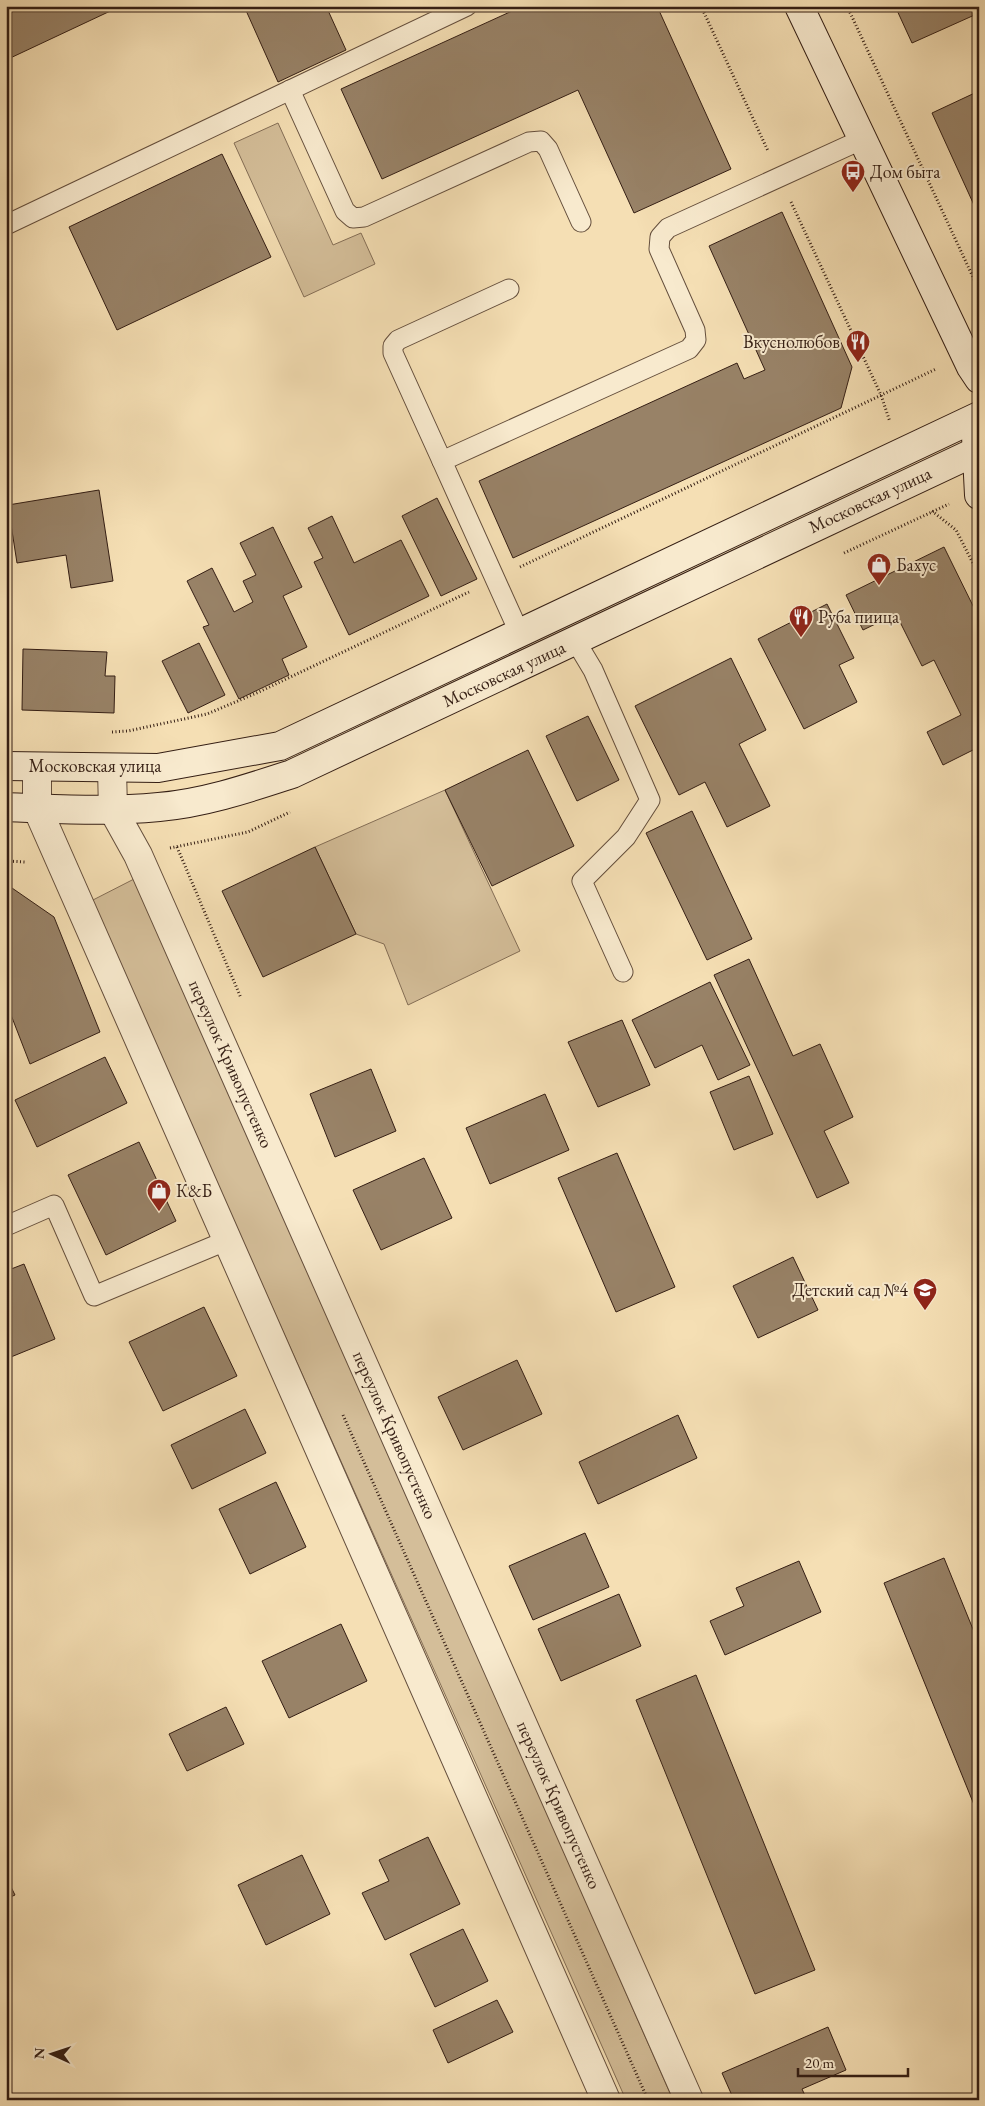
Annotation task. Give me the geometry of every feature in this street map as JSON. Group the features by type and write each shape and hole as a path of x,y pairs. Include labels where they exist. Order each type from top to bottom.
{"street":[{"path":"799,6 975,373 979,495"},
{"name":"Московская улица","path":"6,766 112,769 158,768 280,746 977,417"},
{"name":"Московская улица","path":"6,807 113,810 161,807 229,794 292,774 977,450"},
{"path":"37,767 37,808 606,2100"},
{"name":"переулок Кривопустенко","path":"112,769 113,810 142,864 689,2100"}],"lane":[{"path":"6,225 467,6"},
{"path":"290,90 344,211 353,218 364,217 529,142 541,141 548,149 581,222"},
{"path":"442,461 689,349 696,340 695,330 659,249 660,237 668,228 863,139"},
{"path":"509,289 398,340 393,346 393,353 519,632"},
{"path":"575,640 593,670 650,800 626,837 582,881 623,972"},
{"path":"6,1226 54,1206 94,1296 228,1240"}],"path":[{"path":"701,6 881,395 900,453"},
{"path":"847,6 979,290"},
{"path":"913,480 932,512 956,530 979,575"},
{"path":"339,1406 648,2100"}],"shaded area":[{"path":"278,123 333,245 361,233 375,264 304,297 234,143"},
{"path":"445,790 520,951 408,1005 384,944 356,934 315,847"},
{"path":"136,878 673,2100 626,2100 91,901"}],"building":[{"path":"6,6 121,6 6,60"},
{"path":"244,6 326,6 346,50 278,82"},
{"path":"523,6 657,6 731,169 634,213 578,90 382,179 341,89"},
{"path":"895,6 979,6 979,13 912,43"},
{"name":"Дом быта","path":"979,91 979,216 932,113"},
{"path":"222,154 271,257 117,330 69,227"},
{"path":"782,212 852,367 841,408 513,558 479,481 737,363 744,379 765,370 709,246"},
{"path":"99,490 113,581 71,588 66,555 17,563 8,505"},
{"path":"437,498 477,579 441,596 402,516"},
{"path":"332,516 354,563 401,540 429,596 349,635 314,562 323,558 308,528"},
{"path":"273,527 302,587 283,596 307,647 282,659 289,675 239,699 203,627 209,625 187,581 212,568 234,612 253,602 243,581 256,575 240,543"},
{"path":"944,547 979,618 979,747 943,765 927,732 961,715 934,660 922,666 896,614 863,630 846,595"},
{"path":"827,604 854,658 839,665 857,702 804,729 758,639"},
{"path":"199,643 225,695 188,713 162,661"},
{"path":"23,649 107,652 105,676 115,676 114,713 22,710"},
{"path":"731,658 766,730 739,744 770,806 727,827 705,782 679,795 635,706"},
{"path":"588,716 619,780 577,801 546,736"},
{"path":"528,750 574,846 492,886 445,790"},
{"path":"692,811 752,939 707,960 646,833"},
{"path":"315,847 356,934 263,977 222,891"},
{"path":"6,887 12,888 54,917 100,1032 30,1064 6,1002"},
{"path":"749,959 793,1056 820,1044 853,1117 824,1131 849,1183 817,1198 714,975"},
{"path":"710,982 750,1065 718,1080 702,1045 655,1068 632,1020"},
{"path":"622,1020 650,1085 598,1107 568,1042"},
{"path":"105,1057 127,1103 37,1147 15,1100"},
{"path":"371,1069 396,1131 335,1157 310,1094"},
{"path":"749,1076 773,1134 734,1150 710,1092"},
{"path":"545,1094 569,1150 490,1184 466,1128"},
{"path":"139,1142 176,1221 106,1255 68,1175"},
{"path":"617,1153 675,1287 616,1312 558,1178"},
{"path":"424,1158 452,1218 381,1250 353,1190"},
{"path":"793,1257 818,1310 758,1338 733,1286"},
{"path":"24,1264 55,1339 6,1359 6,1271"},
{"path":"204,1307 237,1376 163,1411 129,1342"},
{"path":"517,1360 542,1414 463,1450 438,1397"},
{"path":"245,1409 266,1453 192,1489 171,1445"},
{"path":"678,1415 697,1458 598,1504 579,1462"},
{"path":"276,1482 306,1547 250,1574 219,1509"},
{"path":"585,1533 609,1587 533,1620 509,1566"},
{"path":"944,1558 979,1644 979,1817 884,1583"},
{"path":"799,1561 821,1612 725,1655 710,1621 744,1606 736,1588"},
{"path":"619,1594 641,1646 561,1681 538,1629"},
{"path":"341,1624 367,1681 289,1718 262,1661"},
{"path":"696,1675 815,1970 755,1994 636,1700"},
{"path":"226,1707 244,1744 187,1771 169,1734"},
{"path":"428,1837 460,1904 385,1940 362,1893 389,1881 379,1860"},
{"path":"302,1855 330,1914 266,1945 238,1885"},
{"path":"6,1877 15,1895 6,1899"},
{"path":"463,1929 488,1981 435,2007 410,1954"},
{"path":"497,2000 513,2032 448,2063 433,2030"},
{"path":"828,2027 846,2070 802,2089 807,2100 734,2100 722,2073"}],"place":[{"name":"Дом быта","path":"853,193"},
{"name":"Вкуснолюбов","path":"858,363"},
{"name":"Бахус","path":"879,586"},
{"name":"Руба пиица","path":"801,638"},
{"name":"К&Б","path":"159,1212"},
{"name":"Детский сад №4","path":"925,1311"}]}
